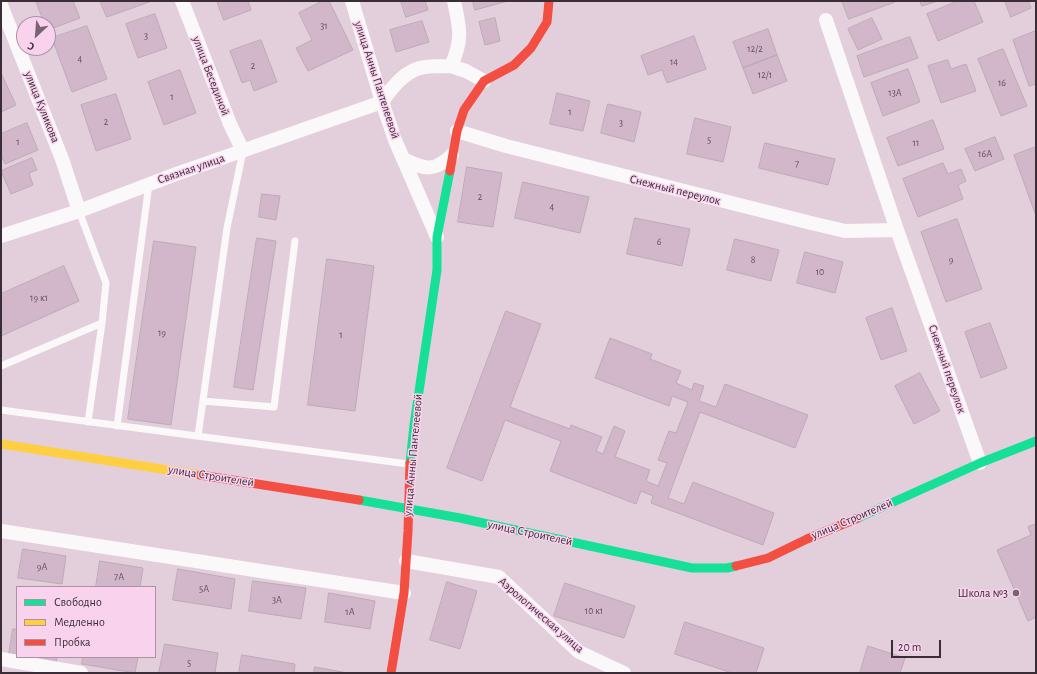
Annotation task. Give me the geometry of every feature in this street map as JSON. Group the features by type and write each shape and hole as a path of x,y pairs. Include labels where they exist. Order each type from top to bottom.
{"street":[{"name":"улица Бесединой","path":"182,1 230,124 243,151"},
{"name":"улица Анны Пантелеевой","path":"352,1 382,102 403,159 437,237"},
{"path":"451,66 458,50 460,26 454,1"},
{"path":"382,102 390,89 404,76 424,67 451,66 466,71 484,81 514,65 531,48 547,22 549,1"},
{"name":"улица Куликова","path":"1,5 62,159 79,211"},
{"name":"Снежный переулок","path":"826,20 897,230 980,463"},
{"name":"улица Анны Пантелеевой","path":"391,673 404,593 410,465 420,380 437,270 437,237 457,131 464,110 484,81"},
{"name":"Связная улица","path":"1,236 79,211 149,183 382,102"},
{"name":"Снежный переулок","path":"457,131 520,150 845,231 897,230"},
{"path":"403,159 417,165 434,167 442,164 452,155"},
{"name":"улица Строителей","path":"1,444 330,494 408,508 692,568 727,568 768,558 806,539 833,529 980,463 1036,441"},
{"path":"1,530 404,593"},
{"name":"Аэрологическая улица","path":"406,560 498,577 580,652 624,673"},
{"path":"1,659 81,673"}],"lane":[{"path":"198,436 227,228 243,151"},
{"path":"117,426 149,183"},
{"path":"79,211 106,283 88,422"},
{"path":"203,401 274,407 295,241"},
{"path":"1,366 102,323"},
{"path":"1,410 410,465"}],"building":[{"path":"36,1 73,1 80,18 56,27 56,16 42,16"},
{"path":"100,1 152,1 107,17"},
{"path":"217,1 248,1 251,10 224,20"},
{"path":"323,1 329,1 353,50 308,71 296,48 312,40 299,13"},
{"path":"401,1 425,1 428,10 406,17"},
{"path":"473,1 508,1 475,10"},
{"path":"842,1 895,1 895,2 849,19"},
{"path":"920,1 938,1 922,6"},
{"path":"958,1 974,1 983,22 938,41 927,14"},
{"path":"1005,1 1028,1 1031,8 1011,17"},
{"path":"155,14 167,48 138,58 126,24"},
{"path":"495,18 500,41 485,45 479,22"},
{"path":"872,18 882,39 858,50 848,29"},
{"path":"422,21 429,42 396,52 390,30"},
{"path":"87,26 107,79 72,92 56,49 56,37"},
{"path":"768,29 777,55 743,68 733,42"},
{"path":"1036,31 1036,84 1029,86 1013,40"},
{"path":"694,36 706,69 667,83 662,70 648,75 641,56"},
{"path":"910,37 918,58 864,77 857,56"},
{"path":"261,40 277,82 254,91 250,80 242,83 230,51"},
{"path":"1003,49 1027,106 1001,116 978,59"},
{"path":"777,55 787,81 753,94 743,68"},
{"path":"948,60 951,69 966,64 976,91 941,103 928,66"},
{"path":"908,69 920,102 883,116 871,83"},
{"path":"180,70 196,113 164,125 148,82"},
{"path":"1,73 16,105 1,112"},
{"path":"557,93 590,101 583,131 550,124"},
{"path":"116,94 131,139 96,151 81,105"},
{"path":"608,104 641,112 634,142 601,133"},
{"path":"695,118 731,127 723,162 687,154"},
{"path":"933,120 944,149 898,166 887,138"},
{"path":"27,123 38,150 5,164 1,155 1,134"},
{"path":"995,137 1004,159 975,171 965,149"},
{"path":"765,143 835,159 828,185 759,168"},
{"path":"1036,147 1036,216 1014,155"},
{"path":"32,158 37,170 29,173 33,185 11,194 1,171"},
{"path":"943,163 948,174 961,169 966,181 958,185 963,199 918,217 903,179"},
{"path":"467,167 502,173 493,227 458,222"},
{"path":"523,182 589,197 580,233 515,218"},
{"path":"262,194 280,196 276,220 259,217"},
{"path":"635,218 690,229 682,266 627,254"},
{"path":"957,219 982,289 946,302 921,232"},
{"path":"257,238 276,241 253,390 234,387"},
{"path":"735,239 779,250 771,281 727,270"},
{"path":"154,241 196,247 171,425 128,419"},
{"path":"805,252 843,262 835,293 797,283"},
{"path":"327,259 374,266 355,411 308,405"},
{"path":"64,266 79,301 1,336 1,294"},
{"path":"892,308 907,351 881,360 866,318"},
{"path":"506,311 541,324 510,407 570,429 571,425 602,437 596,451 603,454 614,426 625,431 615,457 650,470 646,481 658,486 667,463 658,460 669,431 676,433 688,402 672,396 669,406 595,378 610,338 652,354 650,359 681,371 676,383 692,390 694,383 704,386 699,401 716,407 725,384 808,415 795,448 700,412 668,498 684,504 693,482 774,513 763,545 651,503 653,496 641,491 636,504 550,471 561,441 505,420 482,481 447,468"},
{"path":"990,323 1007,368 981,378 965,332"},
{"path":"920,373 940,411 914,424 895,386"},
{"path":"1036,524 1036,617 1028,621 997,550 1031,535 1028,527"},
{"path":"23,549 66,556 62,584 18,578"},
{"path":"100,561 143,568 140,586 96,586"},
{"path":"178,569 235,579 231,609 173,600"},
{"path":"253,581 306,588 301,619 249,611"},
{"path":"447,582 477,591 460,649 430,640"},
{"path":"565,583 635,606 624,638 554,616"},
{"path":"329,593 375,601 370,629 325,622"},
{"path":"685,622 764,648 756,673 732,673 675,654"},
{"path":"13,629 16,629 16,655 9,654"},
{"path":"165,644 218,653 215,673 159,673"},
{"path":"868,646 905,658 900,673 860,673"},
{"path":"242,655 295,664 294,673 239,673"},
{"path":"34,658 57,658 56,662"},
{"path":"83,658 138,658 135,673 82,664"},
{"path":"315,667 348,673 314,673"}],"traffic: fast":[{"path":"410,463 414,425 437,270 437,237 450,171"},
{"path":"858,518 980,463 1036,441"},
{"path":"359,500 460,518 692,568 727,568 736,566"}],"traffic: slow":[{"path":"1,444 200,475"}],"traffic: jam":[{"path":"450,171 457,131 464,110 484,81 514,65 531,48 547,22 549,1"},
{"path":"391,673 404,593 410,463"},
{"path":"200,475 359,500"},
{"path":"736,566 768,558 807,539 858,518"}],"place":[{"name":"Школа №3","path":"1016,593"}]}
